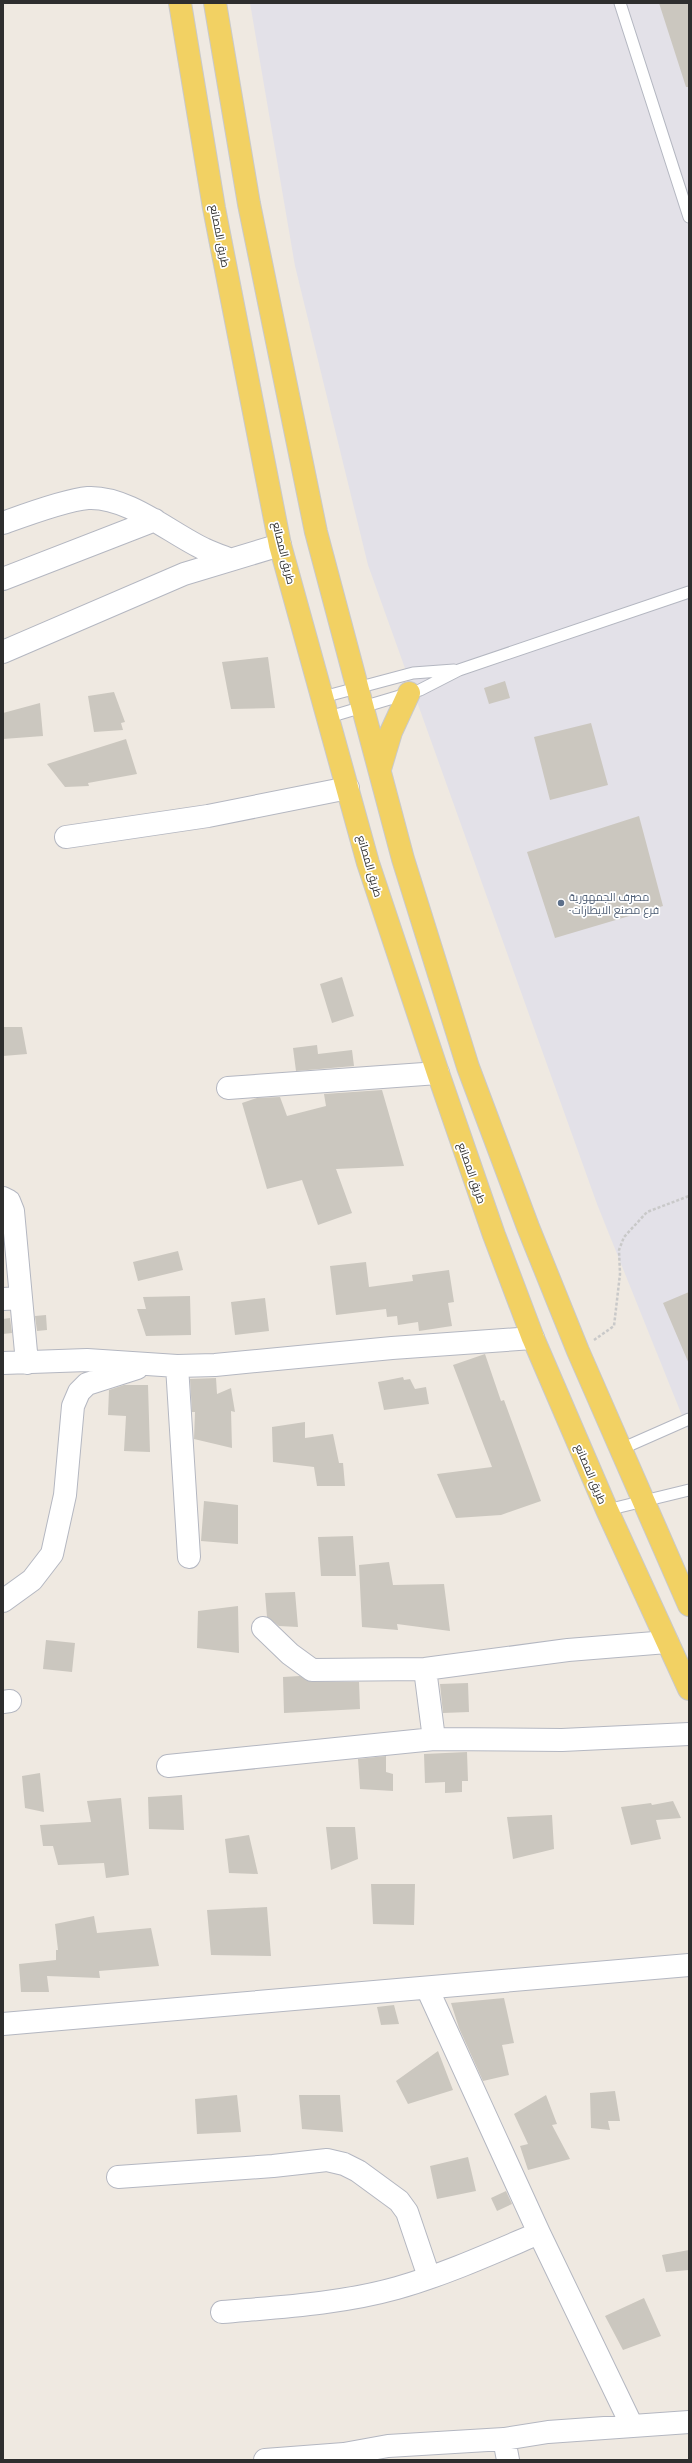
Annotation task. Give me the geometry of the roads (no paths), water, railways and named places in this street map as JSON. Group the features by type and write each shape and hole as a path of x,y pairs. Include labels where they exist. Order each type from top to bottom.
{"main road":[{"name":"طريق المصانع","path":"180,3 214,208 280,545 391,936 494,1235 533,1338 607,1510 689,1689"},
{"path":"215,3 249,204 316,532 403,859 468,1067 526,1220 578,1351 645,1500 689,1605"},
{"path":"380,770 391,732 409,693"}],"street":[{"path":"3,523 28,513 88,498 113,502 156,520 204,549 230,559"},
{"path":"3,579 156,520"},
{"path":"3,652 184,574 280,545"},
{"path":"66,837 208,816 348,788"},
{"path":"228,1088 438,1073"},
{"path":"3,1198 9,1201 13,1211 12,1298 27,1363"},
{"path":"3,1363 87,1360 177,1366 214,1365 392,1348 533,1338"},
{"path":"3,1601 32,1580 52,1554 65,1495 73,1406 79,1392 87,1384 148,1364"},
{"path":"177,1366 189,1557"},
{"path":"263,1628 290,1654 312,1670 425,1669 568,1650 667,1642"},
{"path":"425,1669 434,1739"},
{"path":"168,1766 434,1739 562,1740 689,1734"},
{"path":"3,2024 689,1965"},
{"path":"427,1988 539,2233 632,2426"},
{"path":"118,2177 252,2168 327,2160 344,2164 358,2171 399,2201 407,2212 429,2277"},
{"path":"222,2312 298,2306 351,2299 396,2288 473,2262 539,2233"},
{"path":"265,2460 344,2457 388,2446 506,2450 548,2432 689,2422"}],"lane":[{"path":"620,3 689,217"},
{"path":"326,707 361,697 409,693 459,670 689,592"},
{"path":"326,707 361,697 413,673 459,670"},
{"path":"621,1449 689,1419"},
{"path":"607,1510 689,1490"}],"place":[{"name":"مصرف الجمهورية -فرع مصنع الايطارات","path":"561,903"}]}
